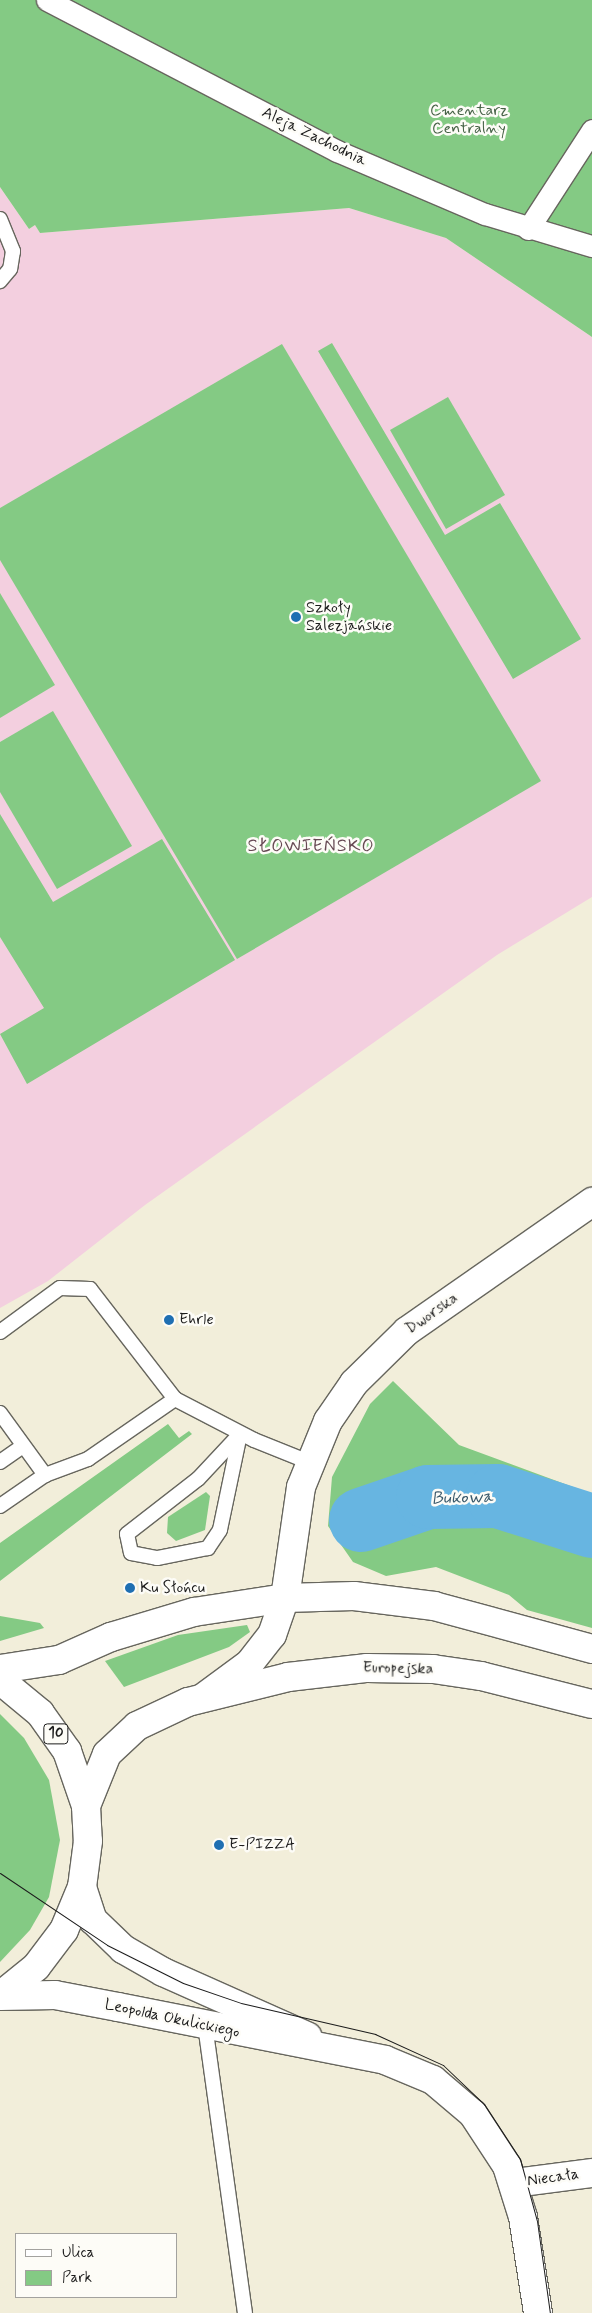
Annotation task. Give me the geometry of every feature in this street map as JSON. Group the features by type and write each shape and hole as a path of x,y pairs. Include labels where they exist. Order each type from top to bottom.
{"street":[{"name":"Aleja Zachodnia","path":"48,0 337,151 528,229 592,246"},
{"path":"528,229 592,130"},
{"name":"Dworska","path":"285,1598 295,1517 309,1462 342,1400 384,1349 592,1202"},
{"path":"0,1670 59,1660 111,1637 194,1612 285,1598 354,1596 434,1606 592,1649"},
{"name":"Europejska","path":"204,1697 258,1656 272,1635 285,1598"},
{"name":"Europejska","path":"86,1806 93,1778 117,1741 147,1720 204,1697 288,1677 399,1667 481,1676 592,1704"},
{"name":"10","path":"0,1680 32,1705 61,1741 86,1806 88,1841 82,1887 51,1949 0,1996"},
{"name":"Leopolda Okulickiego","path":"82,1887 93,1920 124,1949 205,1992 342,2052"},
{"name":"Leopolda Okulickiego","path":"0,1996 55,1995 342,2052 399,2064 448,2090 485,2128 514,2183 538,2313"},
{"name":"Niecała","path":"514,2183 592,2173"}],"lane":[{"path":"0,219 13,251 10,269 0,281"},
{"path":"0,1332 60,1288 90,1289 175,1399 240,1434 309,1462"},
{"path":"0,1506 45,1475 88,1460 175,1399"},
{"path":"0,1413 45,1475"},
{"path":"240,1434 220,1530 208,1548 157,1558 131,1553 127,1534 198,1479 240,1434"},
{"path":"0,1462 23,1446"},
{"path":"205,2025 245,2313"}],"shaded area":[{"name":"Szkoły Salezjańskie","path":"0,187 29,229 35,225 40,233 349,208 446,238 592,337 592,897 497,955 145,1205 48,1281 0,1308"}],"green space":[{"name":"Cmentarz Centralny","path":"0,0 592,0 592,337 446,238 349,208 40,233 35,225 29,229 0,187"},
{"path":"332,343 445,535 500,503 581,639 513,679 318,351"},
{"path":"282,344 541,781 237,959 0,560 0,508"},
{"path":"448,397 505,495 446,529 390,430"},
{"path":"0,593 55,685 0,718"},
{"path":"53,711 132,846 57,889 0,792 0,742"},
{"path":"0,814 53,902 162,839 235,960 27,1084 0,1034 44,1008 0,937"},
{"path":"393,1381 459,1445 592,1494 592,1628 527,1610 509,1595 436,1567 386,1576 353,1562 328,1526 332,1477 370,1404"},
{"path":"168,1424 179,1438 189,1431 192,1434 0,1581 0,1543"},
{"path":"206,1492 210,1496 205,1530 176,1541 167,1533 168,1517"},
{"path":"0,1616 40,1623 44,1628 0,1641"},
{"path":"247,1625 250,1632 229,1647 124,1687 105,1661 178,1635"},
{"path":"0,1714 24,1738 49,1780 60,1840 49,1897 30,1930 0,1962"}],"waterway":[{"name":"Bukowa","path":"361,1520 428,1497 498,1496 592,1526"}],"tram line":[{"path":"0,1873 107,1945 183,1983 241,2003 375,2034 443,2065 484,2104 520,2159 537,2221 550,2313"}],"place":[{"name":"Szkoły Salezjańskie","path":"296,617"},
{"name":"Ehrle","path":"169,1320"},
{"name":"Ku Słońcu","path":"130,1588"},
{"name":"E-PIZZA","path":"219,1845"}],"district":[{"name":"SŁOWIEŃSKO","path":"311,846"}]}
